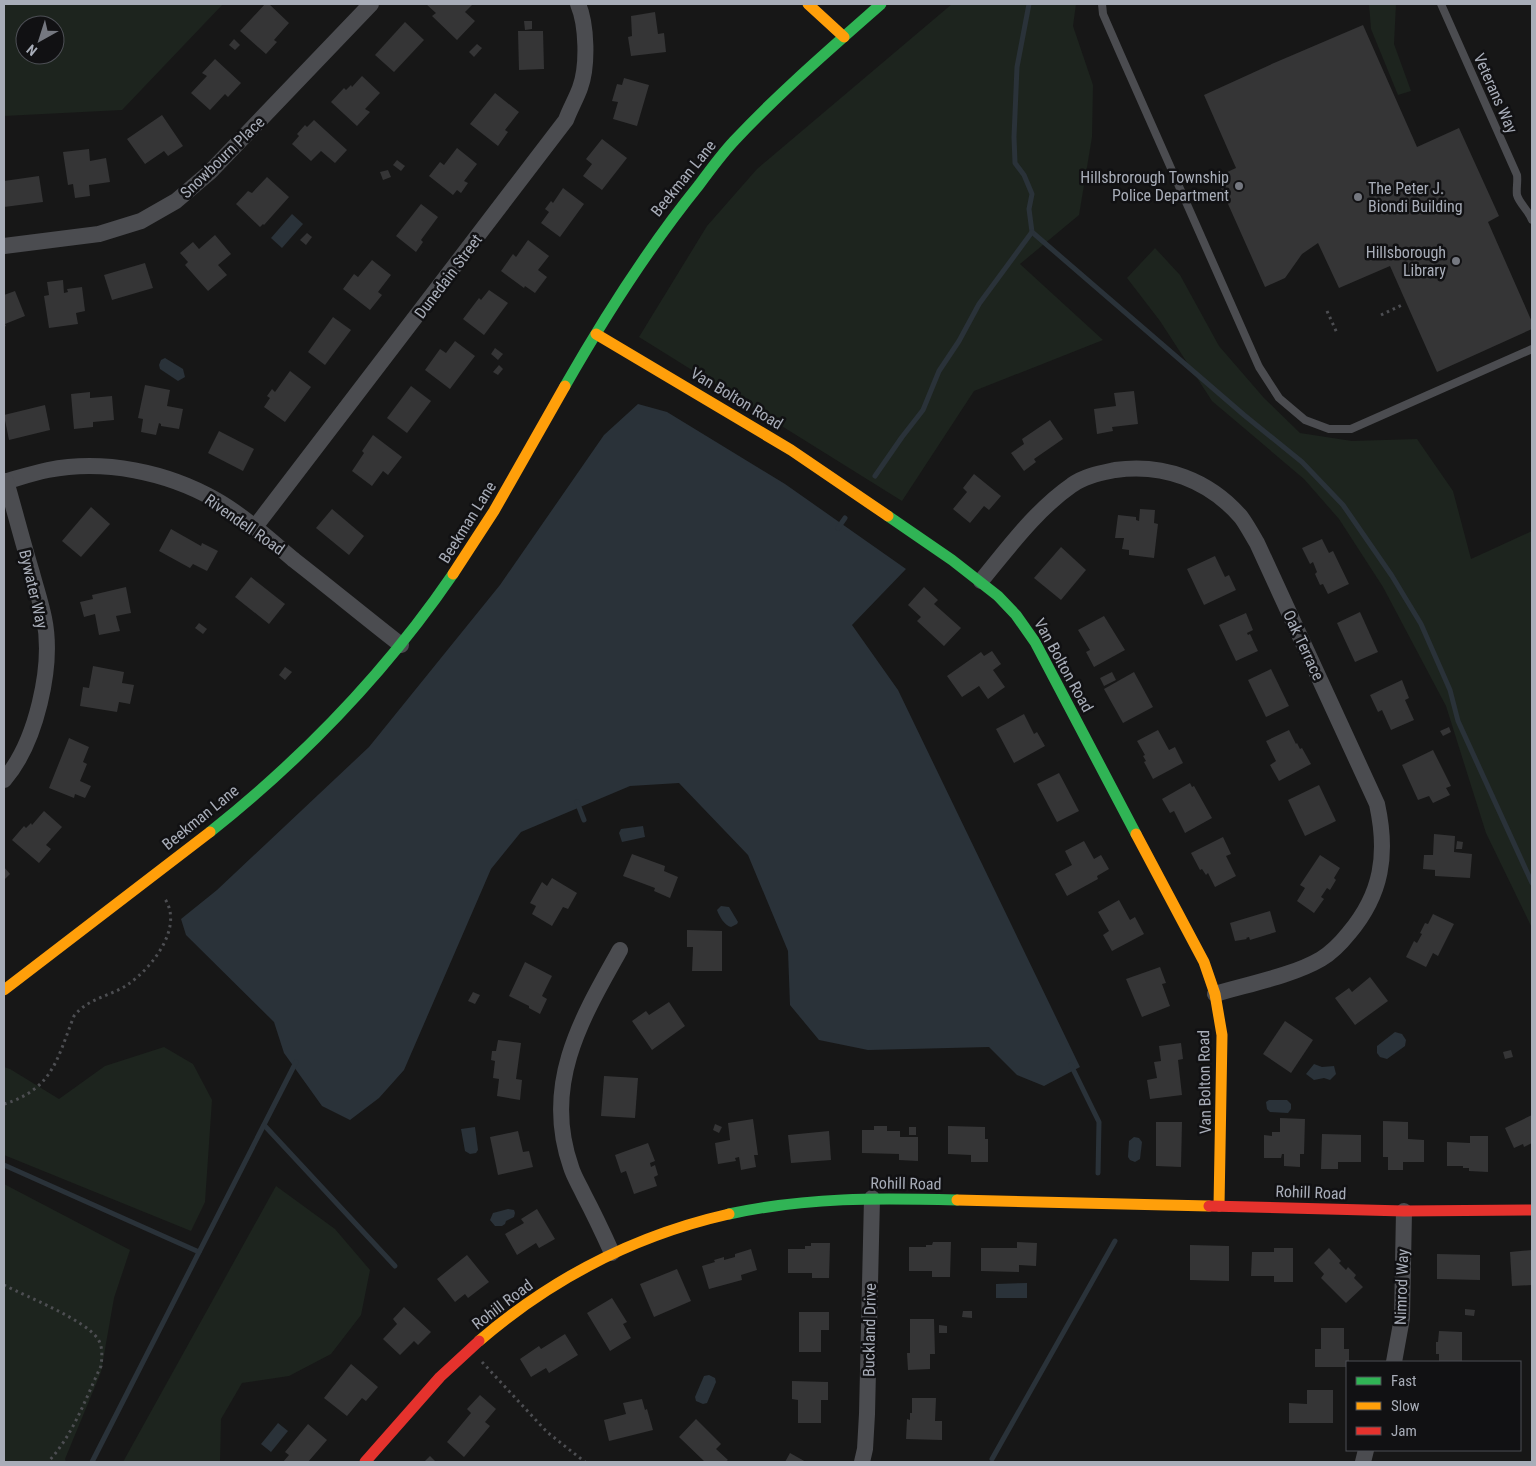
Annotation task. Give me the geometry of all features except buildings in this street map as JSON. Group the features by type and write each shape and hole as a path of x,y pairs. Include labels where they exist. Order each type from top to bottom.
{"street":[{"name":"Snowbourn Place","path":"4,246 99,234 140,221 176,201 210,172 371,4"},
{"name":"Dunedain Street","path":"255,527 566,120 581,86 586,50 581,10 578,4"},
{"path":"808,4 844,36"},
{"name":"Beekman Lane","path":"4,990 249,799 301,753 340,714 401,645 444,587 493,512 636,268 663,229 732,143 766,108 881,4"},
{"name":"Van Bolton Road","path":"596,334 791,450 863,498 981,581 1016,615 1035,642 1204,962 1215,994 1222,1035 1223,1066 1219,1206"},
{"name":"Rivendell Road","path":"5,482 49,470 87,467 147,473 181,483 216,500 255,527 401,645"},
{"name":"Oak Terrace","path":"981,581 1049,502 1074,483 1101,473 1131,468 1164,470 1193,480 1219,496 1241,518 1257,543 1377,804 1382,827 1383,850 1380,874 1373,897 1361,919 1341,943 1321,959 1293,971 1215,994"},
{"name":"Bywater Way","path":"4,780 24,747 37,717 43,682 46,646 44,619 5,482"},
{"path":"612,1253 571,1168 565,1140 562,1110 563,1080 576,1031 620,950"},
{"name":"Rohill Road","path":"365,1462 441,1376 498,1325 527,1304 557,1284 612,1253 692,1223 737,1212 789,1203 872,1198 1501,1212 1532,1210"},
{"name":"Buckland Drive","path":"862,1462 865,1448 867,1414 872,1198"},
{"name":"Nimrod Way","path":"1394,1361 1402,1318 1404,1210"}],"lane":[{"path":"1102,4 1103,14 1260,367 1279,398 1305,420 1329,429 1351,429 1532,349"},
{"name":"Veterans Way","path":"1441,4 1517,175 1517,194 1521,203 1528,210 1532,220"}],"path":[{"path":"1381,316 1404,304"},
{"path":"1327,311 1337,333"},
{"path":"4,1104 30,1094 50,1074 74,1016 79,1010 91,1001 124,987 135,980 159,952 168,933 171,914 170,905 165,899"},
{"path":"4,1285 80,1322 98,1340 102,1354 100,1366 71,1433 48,1462"},
{"path":"482,1361 547,1432 585,1462"}],"shaded area":[{"path":"4,4 223,4 122,110 4,116"},
{"path":"952,4 1076,4 1073,26 1093,85 1092,137 1079,215 1020,264 1103,340 974,391 902,501 639,337 707,226 757,169"},
{"path":"1369,4 1396,4 1394,44 1411,91 1398,95 1371,29"},
{"path":"292,214 303,224 282,248 271,238"},
{"path":"1155,248 1180,275 1219,346 1264,398 1300,433 1352,441 1417,439 1453,491 1471,559 1532,531 1532,928 1486,833 1446,706 1383,587 1339,519 1304,479 1212,401 1160,321 1127,278"},
{"path":"165,358 183,369 185,377 178,381 160,369 161,360"},
{"path":"638,404 667,412 785,484 906,569 852,625 898,690 1080,1067 1044,1086 1017,1075 989,1047 868,1050 819,1040 790,1005 788,951 748,855 679,783 630,786 521,832 491,869 404,1070 379,1098 350,1120 322,1106 284,1053 274,1022 186,935 181,919 217,890 369,747 500,585 604,435"},
{"path":"643,826 645,837 622,842 619,833 621,829"},
{"path":"721,906 729,907 738,922 737,924 731,927 724,923 717,910"},
{"path":"1395,1032 1402,1034 1406,1040 1405,1046 1387,1059 1380,1057 1377,1053 1377,1046"},
{"path":"164,1047 193,1064 212,1100 205,1202 191,1231 4,1155 4,1067 59,1099 105,1066"},
{"path":"1314,1064 1322,1067 1334,1066 1336,1074 1330,1080 1324,1078 1314,1080 1306,1074"},
{"path":"1269,1100 1287,1100 1291,1104 1291,1109 1288,1113 1270,1112 1267,1109 1266,1102"},
{"path":"475,1127 478,1150 476,1153 470,1154 465,1151 461,1129"},
{"path":"1134,1137 1139,1138 1142,1142 1140,1159 1135,1162 1128,1157 1129,1141"},
{"path":"4,1184 130,1250 114,1298 101,1372 65,1459 66,1462 4,1462"},
{"path":"276,1186 335,1229 370,1270 361,1315 331,1354 289,1376 242,1383 221,1419 220,1462 123,1462"},
{"path":"508,1209 514,1210 514,1217 506,1221 502,1226 495,1226 490,1220 493,1213"},
{"path":"1027,1283 1027,1298 996,1298 996,1284"},
{"path":"709,1375 715,1378 716,1382 707,1403 703,1404 696,1401 695,1397 704,1376"},
{"path":"278,1423 288,1431 271,1452 261,1444"}],"waterway":[{"path":"1029,4 1017,67 1014,137 1015,163 1024,175 1032,194 1029,209 1032,232 1244,415 1302,462 1343,505 1392,576 1421,624 1450,690 1458,721 1532,883"},
{"path":"875,476 923,410 939,371 959,341 979,304 1032,232"},
{"path":"838,528 845,518"},
{"path":"577,802 584,820"},
{"path":"92,1462 296,1062"},
{"path":"1071,1065 1099,1122 1098,1173"},
{"path":"264,1125 395,1266"},
{"path":"4,1165 199,1252"},
{"path":"992,1459 1115,1241"}],"traffic: fast":[{"path":"565,386 645,258 680,209 734,141 788,88 881,4"},
{"path":"888,516 952,560 998,596 1016,615 1035,642 1136,834"},
{"path":"210,832 278,774 341,712 400,645 453,574"},
{"path":"729,1214 787,1204 843,1200 957,1200"}],"traffic: slow":[{"path":"808,4 844,37"},
{"path":"596,334 791,450 888,516"},
{"path":"453,574 494,511 565,386"},
{"path":"4,990 210,832"},
{"path":"1136,834 1204,962 1215,994 1222,1035 1219,1206"},
{"path":"957,1200 1209,1206"},
{"path":"479,1341 535,1298 596,1262 661,1234 729,1214"}],"traffic: jam":[{"path":"1209,1206 1404,1211 1532,1210"},
{"path":"365,1462 440,1377 479,1341"}],"place":[{"name":"Hillsbrorough Township Police Department","path":"1239,186"},
{"name":"The Peter J. Biondi Building","path":"1358,197"},
{"name":"Hillsborough Library","path":"1456,261"}]}
